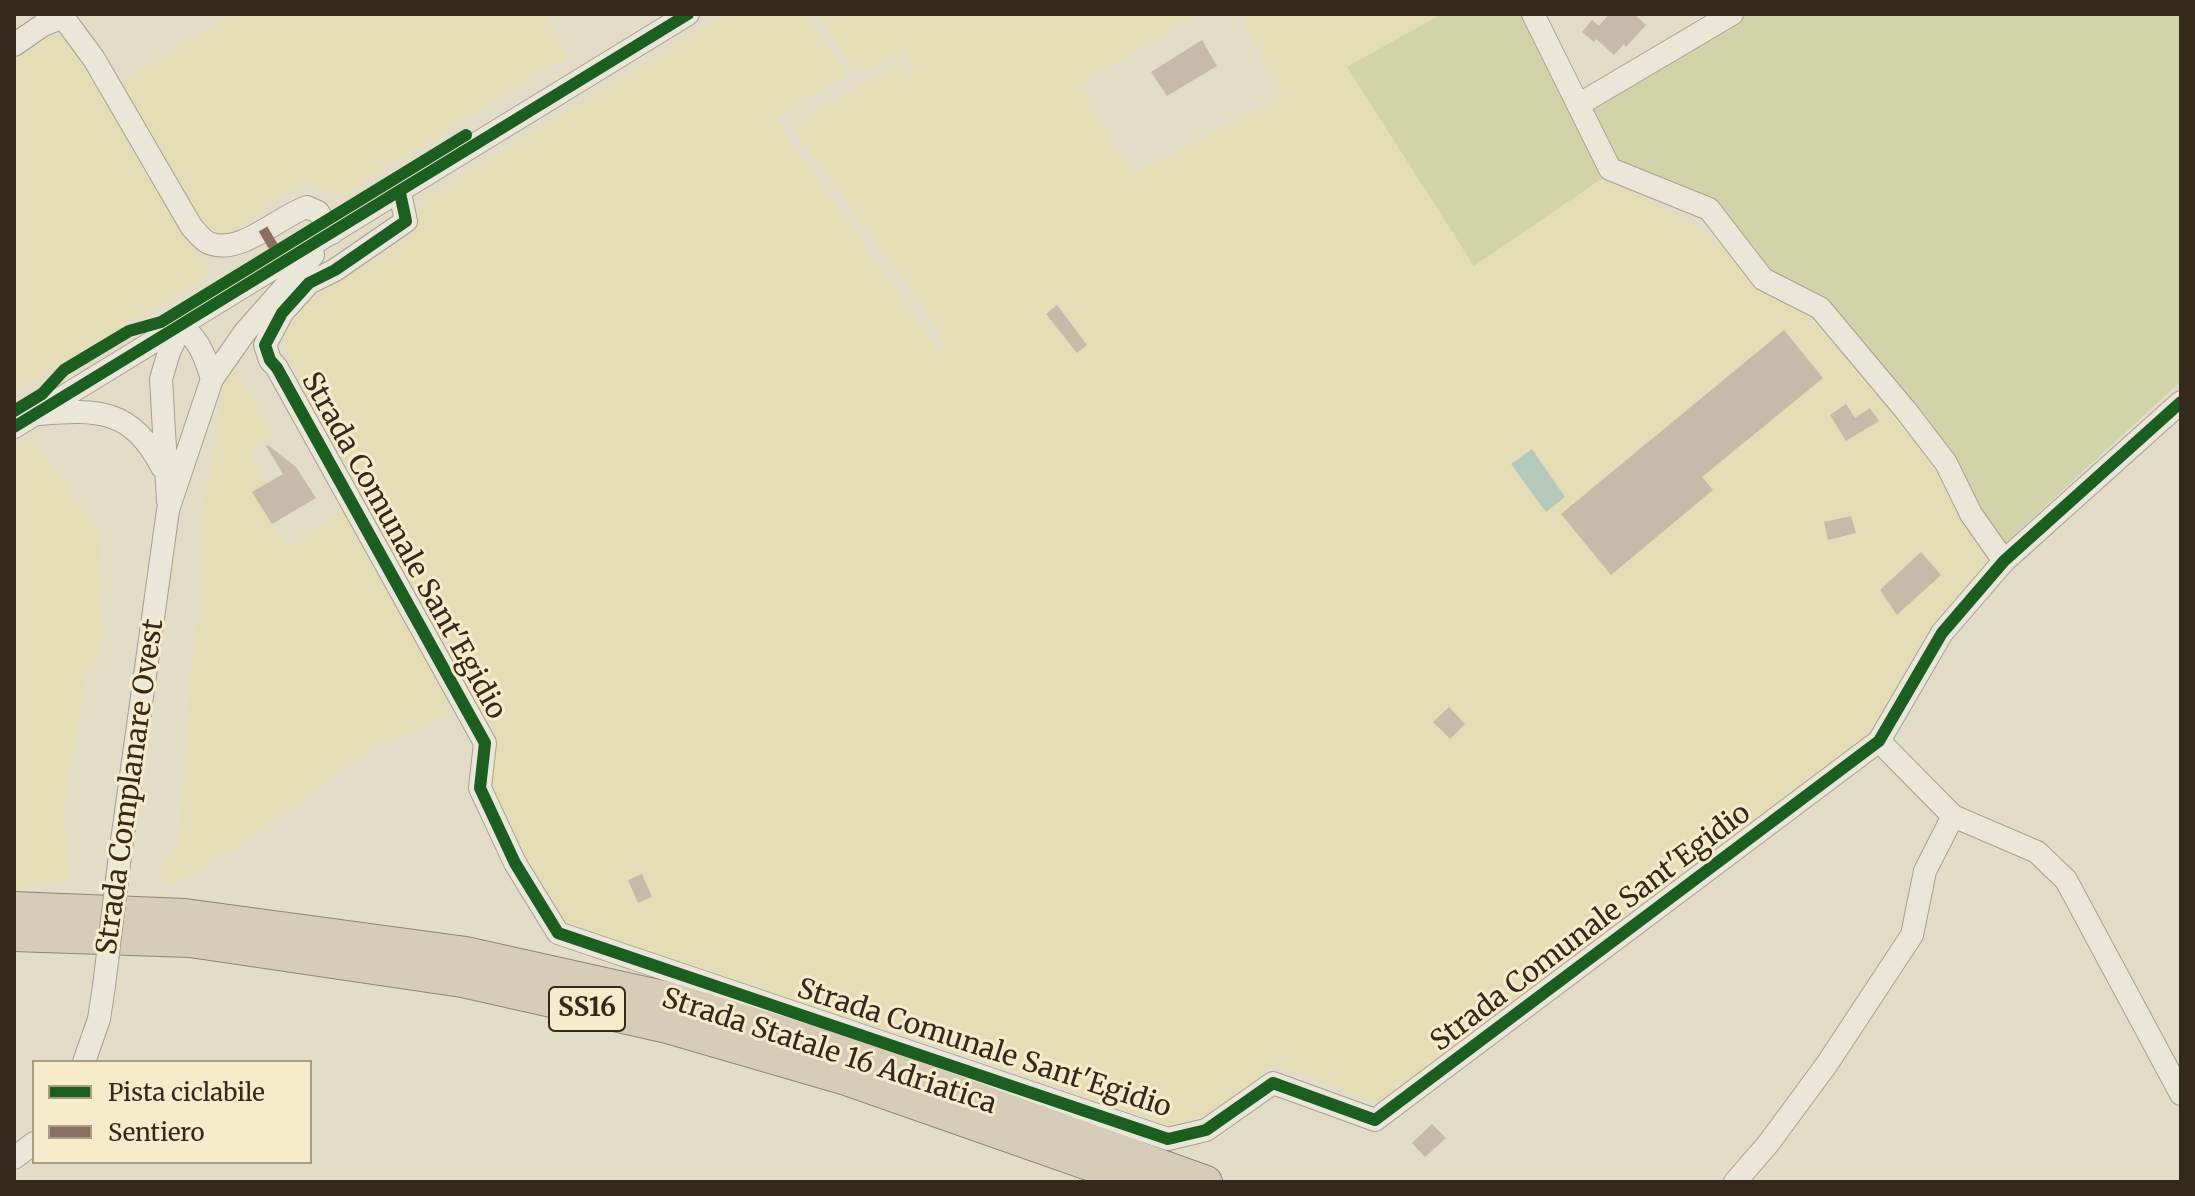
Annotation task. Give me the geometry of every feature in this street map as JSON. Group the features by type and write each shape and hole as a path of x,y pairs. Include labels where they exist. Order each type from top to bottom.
{"highway":[{"name":"Strada Statale 16 Adriatica","path":"14,908 185,915 450,950 652,994 852,1054 1206,1182"},
{"name":"Strada Statale 16 Adriatica","path":"14,935 190,941 462,981 667,1027 846,1079 1140,1182"}],"street":[{"path":"14,427 688,14"},
{"path":"1533,14 1610,169 1709,209 1763,279 1820,308 1946,463 1971,514 2004,561"},
{"path":"1578,105 1732,14"},
{"path":"14,45 57,16 94,59 191,226 206,242 225,247 242,242 292,212 307,207 318,212 332,233"},
{"name":"Strada Comunale Sant'Egidio","path":"400,193 406,221 335,270 309,283 282,313 265,345 270,360 485,743 480,788 515,863 558,933 1168,1139 1206,1130 1273,1083 1375,1120 1879,741 1942,633 2004,561 2181,402"},
{"name":"Strada Complanare Ovest","path":"85,1060 99,1019 104,986 168,510 212,379 245,332 332,233"},
{"path":"182,326 196,338 205,354 212,379"},
{"name":"Strada Complanare Ovest","path":"168,510 161,379 169,352 182,326"},
{"name":"Strada Complanare Ovest","path":"35,415 83,411 107,414 138,434 165,473"},
{"path":"1879,741 1953,816 2037,852 2066,880 2181,1094"},
{"path":"1735,1182 1768,1144 1827,1064 1912,935 1925,871 1953,816"},
{"path":"14,1158 32,1144"}],"shaded area":[{"path":"230,14 545,14 568,56 342,194 305,183 287,190 231,235 213,234 202,224 119,84"},
{"path":"726,14 805,14 846,75 776,119 937,350 945,348 939,330 791,126 898,66 916,73 903,52 876,67 852,68 819,14 1196,14 1078,87 1134,174 1282,95 1240,14 1442,14 1348,68 1474,266 1607,175 1721,242 1789,303 1817,321 1930,457 1993,562 1922,638 1917,667 1887,729 1383,1103 1274,1064 1215,1110 1171,1126 955,1050 564,931 487,792 493,747 347,474 286,352 285,325 306,302 408,240 426,199"},
{"path":"63,36 79,49 208,274 14,390 14,57 48,37"},
{"path":"236,367 275,436 248,453 266,482 254,491 288,548 345,508 458,706 421,728 383,743 334,774 313,795 243,839 233,850 174,884 164,881 159,873 179,840 191,673 195,632 201,610 200,524 226,381"},
{"path":"33,439 99,530 103,639 94,667 84,680 63,818 71,868 64,881 37,884 14,892 14,450"},
{"path":"1532,449 1565,497 1546,512 1511,464"}],"green space":[{"path":"1442,14 1520,14 1607,175 1474,266 1347,67"},
{"path":"1749,14 2181,14 2181,381 2002,546 1955,461 1769,271 1713,200 1615,160 1589,108"}],"building":[{"path":"1609,14 1634,14 1646,25 1614,55 1596,39 1594,42 1582,32 1592,20 1599,26"},
{"path":"1202,40 1217,66 1167,96 1151,72"},
{"path":"1057,305 1087,345 1077,353 1046,314"},
{"path":"1784,330 1823,378 1702,477 1713,490 1611,575 1561,514"},
{"path":"1846,404 1855,418 1870,408 1879,421 1846,441 1830,415"},
{"path":"268,445 296,467 316,498 272,524 252,492 283,474"},
{"path":"1851,516 1856,533 1828,540 1824,522"},
{"path":"1921,552 1941,575 1897,615 1880,590"},
{"path":"1449,707 1465,724 1450,739 1433,722"},
{"path":"642,874 652,897 638,903 628,880"},
{"path":"1432,1124 1446,1138 1425,1157 1412,1143"}],"marked path":[{"path":"263,229 276,251"}],"cycle path":[{"path":"14,427 688,14"},
{"path":"14,411 42,394 64,370 129,331 161,322 466,135"},
{"path":"400,193 406,221 335,270 309,283 282,313 265,345 270,360 485,743 480,788 515,863 558,933 1168,1139 1206,1130 1273,1083 1375,1120 1879,741 1942,633 2004,561 2181,402"}]}
